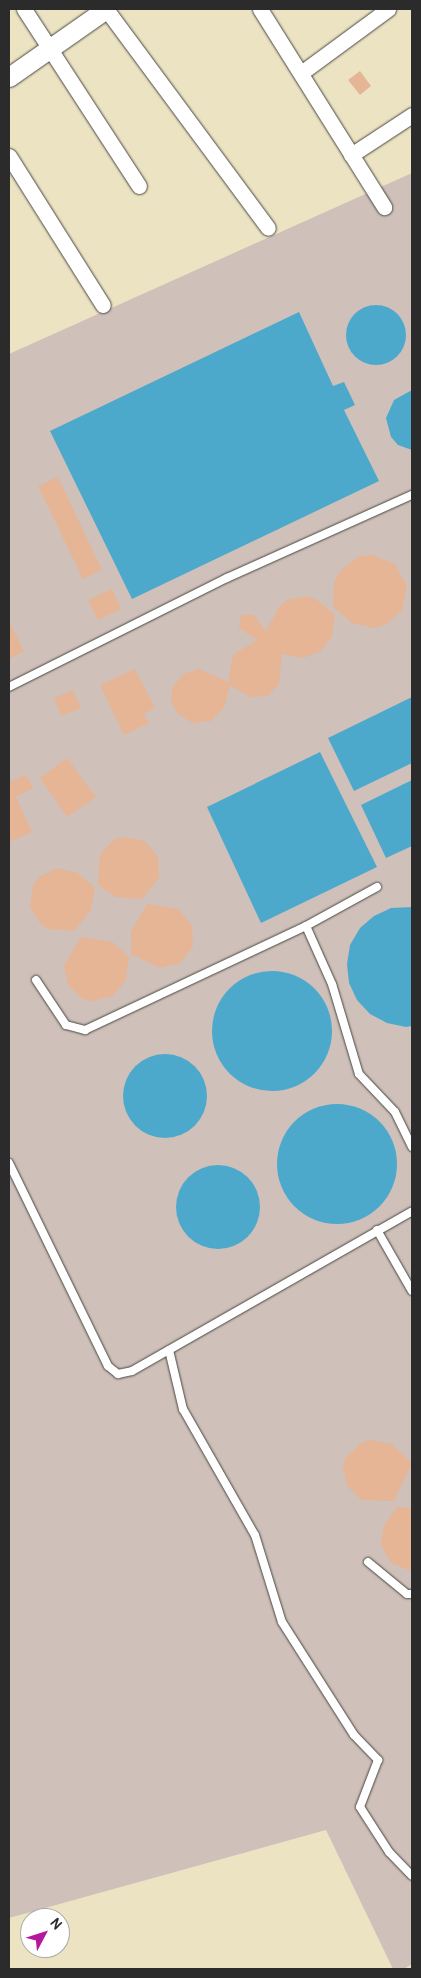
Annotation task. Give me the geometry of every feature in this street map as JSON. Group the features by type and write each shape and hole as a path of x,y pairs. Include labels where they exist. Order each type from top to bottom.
{"street":[{"path":"24,9 139,186"},
{"path":"9,77 106,9 268,228"},
{"path":"260,9 384,207"},
{"path":"301,74 381,11"},
{"path":"351,155 412,116"},
{"path":"9,156 103,305"}],"lane":[{"path":"9,687 226,578 412,495"},
{"path":"36,980 66,1025 85,1030 306,926 377,887"},
{"path":"306,926 332,984 359,1074 395,1112 412,1147"},
{"path":"9,1163 111,1370 122,1374 132,1371 412,1211"},
{"path":"377,1230 412,1291"},
{"path":"168,1350 183,1408 255,1535 282,1622 354,1735 378,1760 360,1807 389,1852 412,1876"},
{"path":"368,1562 407,1594 412,1594"}],"shaded area":[{"path":"412,173 412,1964 404,1969 393,1969 326,1830 45,1908 20,1908 20,1915 9,1918 9,354"}],"water":[{"path":"370,305 382,305 393,310 401,318 406,329 404,347 393,360 382,365 370,365 359,360 351,352 346,341 346,329 351,318 359,310"},
{"path":"299,312 333,386 344,382 355,405 344,410 379,481 132,599 50,431"},
{"path":"412,390 412,450 398,445 391,437 386,418 394,400"},
{"path":"412,697 412,763 354,791 328,738"},
{"path":"320,752 377,867 261,923 207,807"},
{"path":"412,780 412,846 386,858 361,805"},
{"path":"412,907 412,1026 406,1027 387,1023 370,1014 357,1000 349,983 347,964 350,945 360,928 374,916 391,908"},
{"path":"272,971 284,972 295,976 305,981 314,989 322,998 327,1008 331,1019 331,1043 327,1054 322,1064 314,1073 305,1081 295,1086 284,1090 272,1091 260,1090 249,1086 239,1081 230,1073 222,1064 217,1054 213,1043 212,1031 213,1019 217,1008 222,998 230,989 239,981 249,976 260,972"},
{"path":"165,1054 181,1057 195,1066 204,1080 207,1096 204,1112 195,1126 181,1135 165,1138 149,1135 135,1126 126,1112 123,1096 126,1080 135,1066 149,1057"},
{"path":"337,1104 349,1105 360,1109 370,1114 379,1122 387,1131 392,1141 396,1152 396,1176 392,1187 387,1197 379,1206 370,1214 360,1219 349,1223 337,1224 325,1223 314,1219 304,1214 295,1206 287,1197 282,1187 278,1176 277,1164 278,1152 282,1141 287,1131 295,1122 304,1114 314,1109 325,1105"},
{"path":"218,1165 234,1168 248,1177 257,1191 260,1207 257,1223 248,1237 234,1246 218,1249 202,1246 188,1237 179,1223 176,1207 179,1191 188,1177 202,1168"}],"building":[{"path":"360,71 371,86 360,95 348,80"},
{"path":"58,477 102,570 83,579 38,486"},
{"path":"372,555 395,564 407,586 402,610 385,625 374,628 352,623 333,607 334,583 340,571 359,556"},
{"path":"112,589 121,609 98,620 88,600"},
{"path":"307,596 317,600 335,615 332,636 321,651 303,658 282,654 279,684 267,696 250,697 230,685 224,708 211,721 193,723 178,714 171,702 172,688 183,674 199,669 228,682 233,655 257,640 239,628 241,615 253,614 266,631 279,607 287,600"},
{"path":"9,621 24,651 9,659"},
{"path":"135,669 155,708 144,714 149,723 124,735 100,685"},
{"path":"73,690 81,708 61,716 54,698"},
{"path":"67,758 96,797 67,817 40,778"},
{"path":"26,775 33,788 16,797 32,832 9,842 9,782"},
{"path":"125,837 145,841 158,857 159,878 142,899 116,897 98,885 100,854 115,839"},
{"path":"57,868 78,873 95,888 91,910 74,931 48,929 40,923 30,906 33,885 39,877"},
{"path":"147,904 179,909 192,926 193,947 180,963 160,968 131,954 131,932"},
{"path":"81,937 112,942 129,957 126,980 113,996 93,1001 83,999 68,985 64,965"},
{"path":"371,1440 391,1444 412,1463 394,1501 362,1500 347,1486 343,1466 346,1457 361,1443"},
{"path":"397,1507 412,1508 412,1571 391,1563 381,1545 384,1525"}]}
